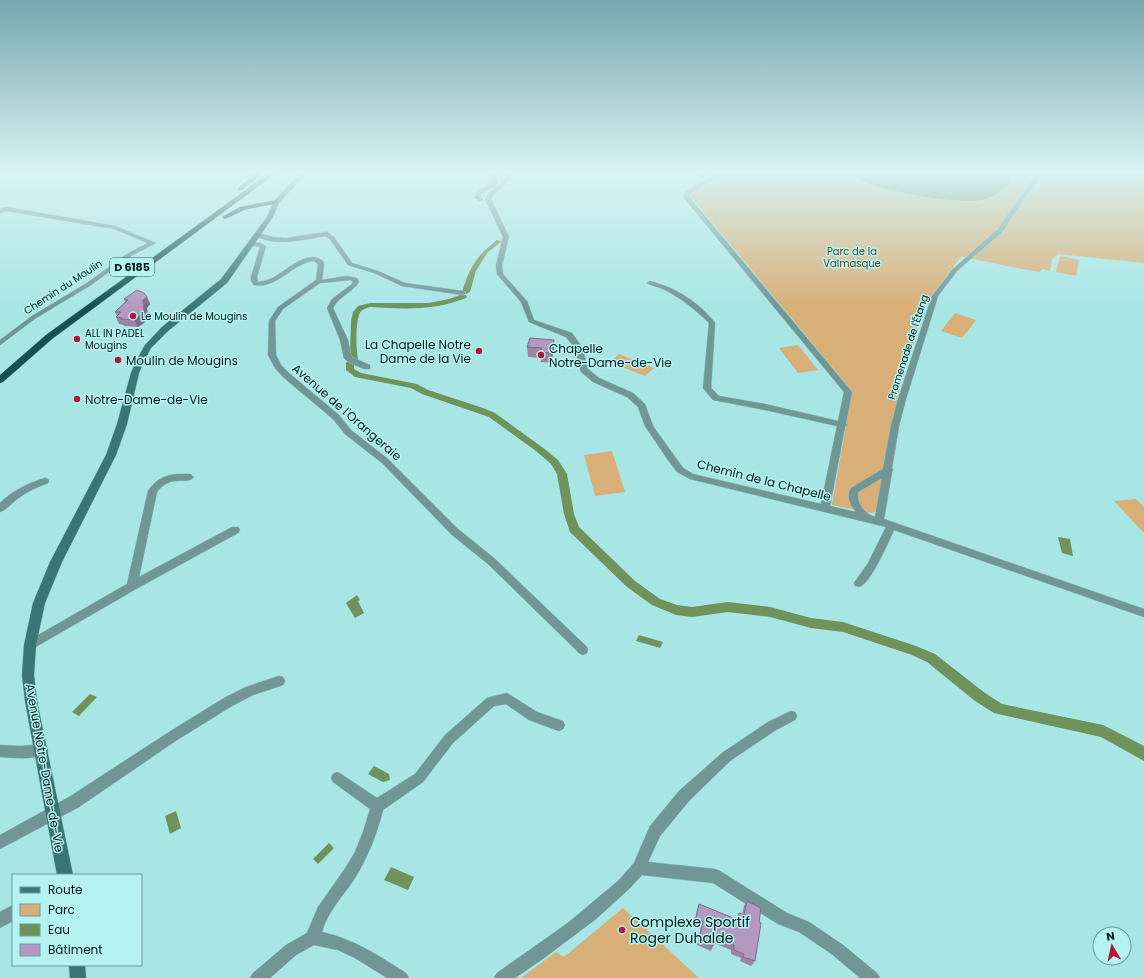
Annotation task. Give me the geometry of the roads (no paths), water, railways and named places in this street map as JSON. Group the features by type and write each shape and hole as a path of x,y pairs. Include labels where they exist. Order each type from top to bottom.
{"highway":[{"name":"D 6185","path":"0,370 91,297 204,217"},
{"name":"D 6185","path":"0,380 49,337 212,217"},
{"path":"141,268 225,217"}],"main road":[{"name":"Avenue Notre-Dame-de-Vie","path":"65,874 42,750 31,702 28,675 30,645 39,603 47,580 111,455 122,424 135,373 148,347 165,329 224,281 270,217"},
{"path":"77,966 78,978"}],"street":[{"name":"Chemin du Moulin","path":"0,343 34,317 89,284 128,256 153,243 114,228 44,217"},
{"name":"Chemin de la Chapelle","path":"496,217 506,237 499,265 500,274 524,301 531,321 569,335 578,347 584,370 596,380 630,395 642,406 649,426 680,470 690,476 892,525 988,560 1144,613"},
{"path":"704,217 846,388 849,394 827,502 824,508"},
{"name":"Promenade de l'Étang","path":"879,521 889,470 895,426 902,399 935,296 943,282 956,267 996,234 1010,217"},
{"path":"254,239 286,240 327,234 332,238 350,264 376,272 404,285 463,294"},
{"path":"254,239 262,244 263,248 259,256 258,266 254,277 256,284 273,280 308,259 316,259 320,261 319,281 333,282 353,278 356,282 353,286 334,300 330,308 344,340 347,356 353,361 366,367"},
{"name":"Avenue de l'Orangeraie","path":"319,281 280,308 272,321 272,355 278,366 286,375 336,417 348,432 386,461 455,532 491,561 583,650"},
{"path":"650,283 657,284 676,294 712,323 707,388 716,398 765,407 843,425"},
{"path":"866,518 857,506 852,494 854,490 889,470"},
{"path":"132,586 153,491 159,481 172,477 190,477"},
{"path":"0,510 11,497 23,490 45,482"},
{"path":"859,583 872,565 892,525"},
{"path":"30,645 132,586 235,530"},
{"path":"0,842 74,802 215,709 250,691 279,681"},
{"path":"313,938 315,926 352,870 364,848 374,821 377,806 419,778 449,739 491,702 507,698 533,716 559,725"},
{"path":"502,978 589,918 621,888 639,868 655,831 684,796 726,758 772,726 791,716"},
{"path":"0,751 22,752 42,750"},
{"path":"337,778 377,806"},
{"path":"639,868 715,876 783,919 804,927 838,950 872,978"},
{"path":"0,921 12,913"},
{"path":"258,978 291,950 313,938 339,943 360,953 401,978"}],"water":[{"path":"1058,537 1070,539 1073,556 1062,553"},
{"path":"357,595 360,600 358,601 364,613 355,618 346,603"},
{"path":"639,635 663,642 660,648 636,641"},
{"path":"90,694 97,697 79,716 72,712"},
{"path":"374,766 389,774 390,780 383,782 368,774"},
{"path":"176,811 181,828 170,834 165,816"},
{"path":"329,843 334,848 318,864 313,859"},
{"path":"391,867 414,877 408,890 384,880"}],"waterway":[{"path":"466,292 472,271 485,252 499,241"},
{"path":"463,296 452,301 429,306 364,306 358,310 356,315 353,343 354,359 350,363 350,370 358,375 414,386 425,392 492,415 539,449 555,462 562,474 569,514 574,529 631,584 656,602 676,610 692,612 728,607 770,612 811,623 843,627 916,651 931,658 980,697 999,709 1103,731 1133,746 1144,754"}],"place":[{"name":"Le Moulin de Mougins","path":"133,316"},
{"name":"ALL IN PADEL Mougins","path":"77,339"},
{"name":"La Chapelle Notre Dame de la Vie","path":"479,351"},
{"name":"Chapelle Notre-Dame-de-Vie","path":"541,355"},
{"name":"Moulin de Mougins","path":"118,360"},
{"name":"Notre-Dame-de-Vie","path":"77,399"},
{"name":"Complexe Sportif Roger Duhalde","path":"622,930"}],"park label":[{"name":"Parc de la Valmasque","path":"852,256"}]}
